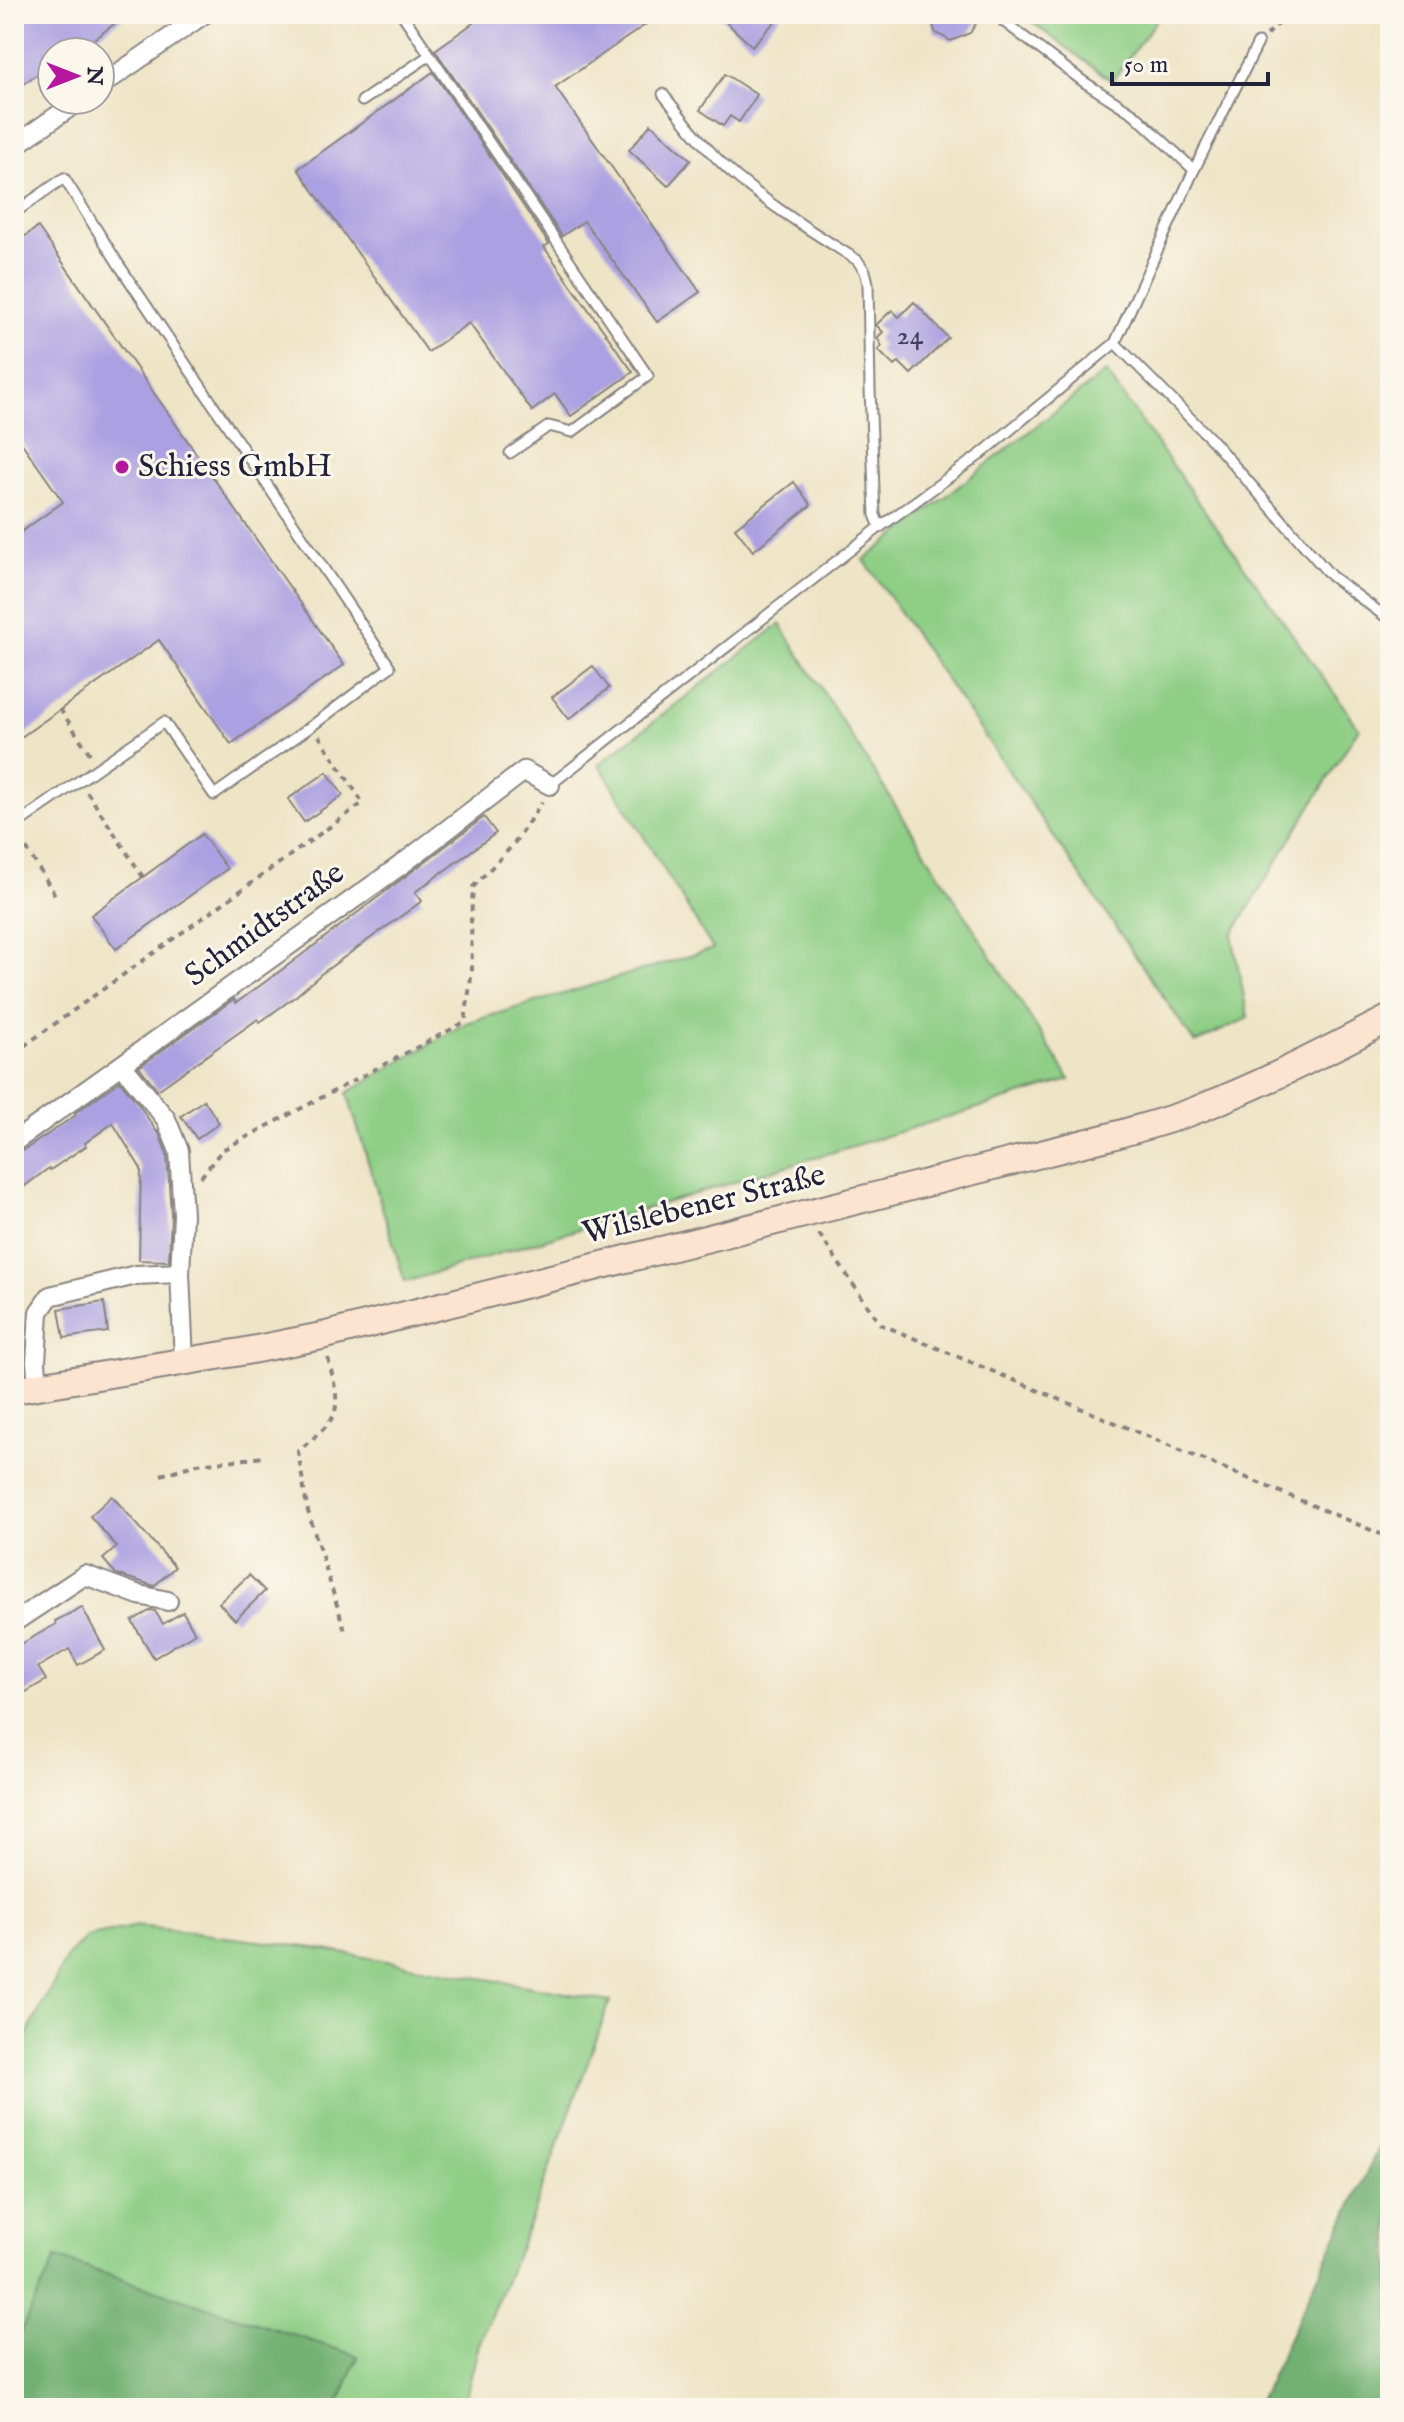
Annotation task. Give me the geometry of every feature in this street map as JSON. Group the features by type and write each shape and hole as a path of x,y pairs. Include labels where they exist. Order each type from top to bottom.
{"street":[{"path":"116,75 204,14"},
{"path":"14,146 57,116"},
{"name":"Schmidtstraße","path":"14,1142 401,865 524,771 550,785"},
{"name":"Wilslebener Straße","path":"26,1388 322,1336 1112,1136 1197,1110 1267,1081 1390,1018"},
{"path":"122,1065 166,1119 179,1151 183,1215 180,1273 194,1360"},
{"path":"26,1388 36,1362 39,1312 50,1296 136,1275 180,1273"},
{"path":"14,1622 85,1575 139,1595 168,1601"}],"lane":[{"path":"402,14 648,376 572,432 549,426 510,453"},
{"path":"1003,21 1084,82 1134,114 1194,170"},
{"path":"550,785 880,527 981,454 1115,343 1194,170 1258,43"},
{"path":"362,101 430,55"},
{"path":"663,94 695,135 736,177 778,210 857,260 865,271 868,283 875,515 880,527"},
{"path":"14,213 64,178 114,259 390,667 214,795 164,722 14,828"},
{"path":"1115,343 1210,438 1331,576 1390,620"}],"path":[{"path":"1258,43 1288,14"},
{"path":"60,709 99,767"},
{"path":"14,1053 363,803 313,725"},
{"path":"80,780 143,877"},
{"path":"183,1215 202,1175 222,1150 465,1022 472,970 473,887 513,845 540,807 550,785"},
{"path":"14,828 57,898"},
{"path":"812,1212 822,1241 880,1324 1390,1538"},
{"path":"322,1336 335,1388 335,1414 326,1428 298,1451 307,1508 345,1631"},
{"path":"161,1475 197,1464 265,1457"},
{"path":"1376,2408 1390,2378"}],"green space":[{"path":"1021,14 1161,14 1112,81"},
{"path":"1106,372 1359,728 1232,935 1248,1018 1195,1043 864,560"},
{"path":"780,624 1070,1080 405,1282 347,1093 466,1023 713,949 599,764"},
{"path":"137,1926 314,1948 610,2001 530,2222 479,2344 463,2408 337,2408 358,2357 57,2258 14,2345 14,2060 68,1955 87,1937"},
{"path":"1390,2123 1390,2386 1380,2408 1256,2408"},
{"path":"56,2258 358,2356 337,2408 14,2408 14,2345"}],"building":[{"path":"14,14 128,14 98,36 36,36 36,75 14,90"},
{"path":"486,14 594,14 603,27 622,14 661,14 555,87 700,292 657,322 584,221 562,236 435,50"},
{"path":"717,14 782,14 752,46"},
{"path":"930,14 982,14 970,33 951,41 935,32"},
{"path":"433,72 549,244 544,247 633,372 571,416 555,394 532,411 469,323 428,352 298,169"},
{"path":"725,74 757,95 739,122 730,116 723,126 700,110"},
{"path":"651,124 691,160 668,186 629,150"},
{"name":"Schiess GmbH","path":"38,227 344,665 231,744 159,640 14,742 14,537 63,502 14,432 14,244"},
{"path":"914,302 948,338 911,374 899,362 894,366 878,350 882,346 877,338 883,332 876,325 892,310 899,317"},
{"path":"794,482 811,505 753,551 735,528"},
{"path":"593,666 609,688 569,719 552,697"},
{"path":"327,772 343,795 304,822 288,799"},
{"path":"484,817 496,833 415,892 422,901 321,974 296,996 158,1090 139,1067 234,999 236,1003"},
{"path":"202,834 227,869 116,949 91,915"},
{"path":"120,1081 158,1131 167,1154 171,1214 169,1261 139,1260 141,1169 113,1123 85,1143 86,1146 14,1194 14,1157"},
{"path":"204,1100 219,1123 197,1139 181,1116"},
{"path":"104,1302 108,1332 64,1338 59,1309"},
{"path":"112,1496 175,1567 154,1586 116,1574 103,1559 117,1547 90,1516"},
{"path":"249,1575 265,1591 235,1620 219,1603"},
{"path":"82,1607 105,1650 78,1665 69,1649 38,1667 46,1680 19,1696 14,1687 14,1648"},
{"path":"151,1610 163,1624 183,1612 195,1633 154,1658 132,1621"}],"place":[{"name":"Schiess GmbH","path":"122,467"}]}
